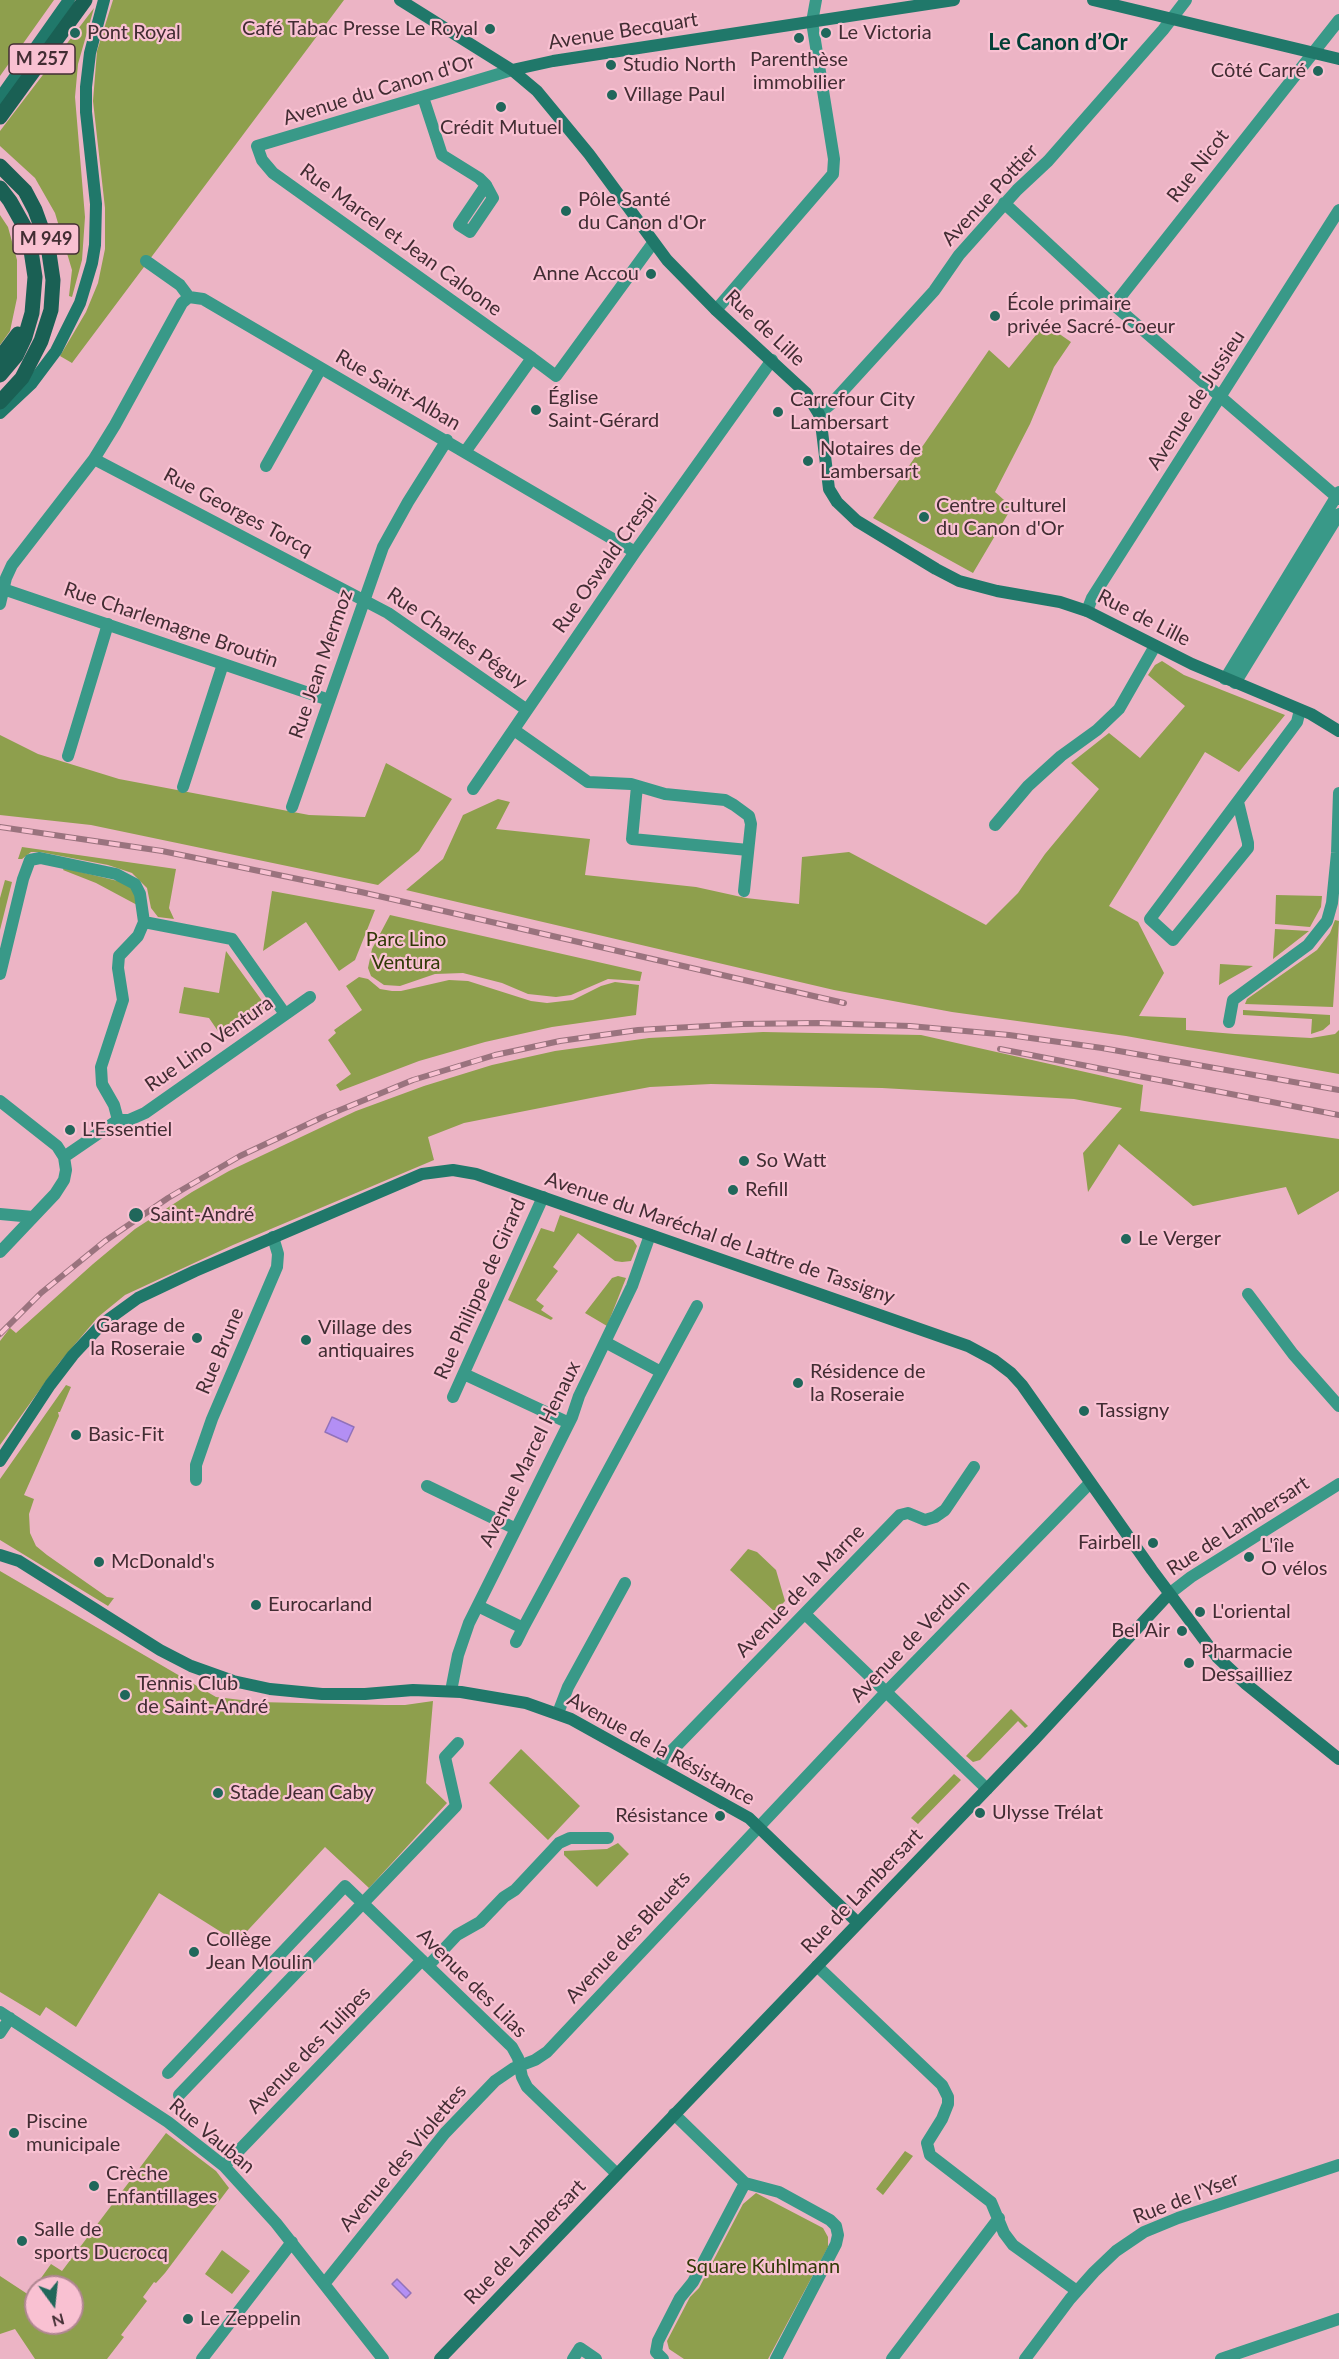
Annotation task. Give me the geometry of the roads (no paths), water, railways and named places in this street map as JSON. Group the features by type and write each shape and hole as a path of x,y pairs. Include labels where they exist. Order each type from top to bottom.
{"main road":[{"name":"M 257","path":"0,117 85,0"},
{"name":"M 949","path":"0,166 25,191 35,210 45,234 52,280 51,310 47,326 22,378 0,402"},
{"path":"0,188 21,219 30,244 35,277 30,324 22,346 0,375"},
{"path":"0,358 18,334 34,301"},
{"path":"0,393 20,371 47,326"}],"street":[{"name":"M 257","path":"0,98 69,0"},
{"path":"0,413 39,374 70,326 80,303 92,263 96,225 86,112 87,75 92,43 104,0"},
{"name":"Rue de Lille","path":"400,0 512,70 537,91 589,154 653,243 677,272 806,393 819,414 829,489 837,502 857,521 936,569 959,580 997,591 1060,602 1087,611 1155,646 1300,710 1339,731"},
{"path":"716,310 833,174 834,159 812,22 816,0"},
{"name":"Avenue Becquart","path":"512,70 553,61 954,0"},
{"path":"1093,0 1339,59"},
{"name":"Avenue Pottier","path":"819,414 934,291 955,260 1005,203 1048,161 1186,0"},
{"name":"Rue Nicot","path":"1114,305 1339,20"},
{"name":"Avenue du Canon d'Or","path":"257,146 512,70"},
{"path":"423,97 442,155 479,178 486,185"},
{"name":"Rue Marcel et Jean Caloone","path":"257,146 262,160 273,172 556,376 653,243"},
{"path":"1005,203 1114,305 1338,496 1230,681"},
{"name":"Avenue de Jussieu","path":"1087,611 1092,598 1339,210"},
{"name":"Rue Saint-Alban","path":"146,261 180,285 189,297 203,299 635,552"},
{"path":"0,604 2,589 12,565 94,459 130,399 182,303 189,297"},
{"path":"465,452 532,358"},
{"name":"Rue Oswald Crespi","path":"473,789 635,552 772,360"},
{"path":"266,466 321,368"},
{"name":"Rue Jean Mermoz","path":"292,807 364,600 390,535 447,440"},
{"name":"Rue Georges Torcq","path":"94,459 364,600"},
{"path":"1230,681 1339,514"},
{"name":"Rue Charlemagne Broutin","path":"2,589 329,700"},
{"name":"Rue Charles Péguy","path":"364,600 397,618 527,710"},
{"path":"68,756 108,624"},
{"path":"995,825 1028,786 1061,756 1097,730 1119,709 1155,646"},
{"path":"183,787 224,664"},
{"path":"1238,802 1248,843 1247,850 1173,940 1150,919 1297,722 1300,710"},
{"path":"514,730 588,782 637,786 666,794 725,800 734,804 747,814 750,820 744,891"},
{"path":"637,786 632,839 748,850"},
{"path":"1229,1022 1233,1000 1299,953 1322,929 1332,903 1338,854 1339,793"},
{"path":"0,974 23,879 30,860 40,858 116,874 131,880 141,894 144,922 138,936 119,956 118,968 123,1000 100,1067 102,1084 123,1120"},
{"path":"144,922 232,939 285,1014"},
{"name":"Rue Lino Ventura","path":"64,1157 123,1120 145,1113 310,997"},
{"path":"0,1101 52,1141 64,1157 66,1170 64,1180 55,1194 0,1252"},
{"name":"Avenue du Maréchal de Lattre de Tassigny","path":"0,1461 50,1385 73,1355 102,1324 138,1298 160,1286 273,1237 429,1173 453,1170 476,1174 983,1353 1016,1377 1169,1594 1225,1666 1339,1759"},
{"name":"Rue Philippe de Girard","path":"453,1397 543,1197"},
{"path":"0,1214 33,1217"},
{"name":"Avenue Marcel Henaux","path":"451,1691 460,1647 477,1606 569,1423 579,1396 632,1286 650,1235"},
{"name":"Rue Brune","path":"196,1480 196,1466 212,1419 277,1266 278,1254 273,1237"},
{"path":"1248,1294 1293,1354 1339,1406"},
{"path":"516,1642 697,1306"},
{"path":"605,1342 661,1372"},
{"path":"464,1374 569,1423"},
{"name":"Avenue de la Marne","path":"657,1766 900,1515 908,1513 925,1520 935,1517 945,1510 974,1467"},
{"name":"Avenue de Verdun","path":"759,1827 886,1692 1090,1483"},
{"name":"Rue de Lambersart","path":"440,2359 987,1789 1169,1594 1191,1577 1339,1484"},
{"path":"427,1486 516,1529"},
{"name":"Avenue de la Résistance","path":"3,1553 160,1650 191,1666 233,1681 286,1692 322,1694 365,1694 413,1690 451,1691 509,1699 558,1713 738,1811 759,1827 858,1923"},
{"path":"558,1713 568,1687 625,1583"},
{"path":"477,1606 523,1628"},
{"path":"806,1614 987,1789"},
{"path":"179,2095 456,1806 444,1757 458,1743"},
{"name":"Avenue des Bleuets","path":"520,2065 535,2060 547,2052 759,1827"},
{"name":"Avenue des Tulipes","path":"224,2166 424,1963 457,1935 480,1922 504,1897 520,1885 559,1843 570,1838 608,1838"},
{"name":"Avenue des Lilas","path":"168,2073 345,1886 512,2047 527,2087 617,2174"},
{"path":"817,1966 942,2085 948,2097 948,2104 942,2119 927,2143 928,2150 935,2161 992,2202 1004,2233 1013,2245 1077,2292"},
{"path":"0,2033 5,2015"},
{"name":"Rue Vauban","path":"5,2015 168,2122 224,2166 292,2242 383,2359"},
{"name":"Avenue des Violettes","path":"324,2284 445,2133 495,2080 520,2065"},
{"path":"675,2114 745,2183 779,2192 830,2220 837,2230 836,2244 776,2359"},
{"name":"Rue de l'Yser","path":"1025,2359 1077,2292 1116,2251 1153,2228 1339,2165"},
{"path":"663,2359 656,2352 658,2341 680,2298 693,2282 745,2183"},
{"path":"894,2356 999,2218"},
{"path":"202,2359 292,2242"},
{"path":"1221,2359 1339,2319"},
{"path":"573,2359 580,2348 596,2359"}],"railway":[{"path":"0,827 162,851 361,892 844,1003"},
{"path":"0,1334 41,1293 105,1241 168,1198 240,1156 323,1117 413,1080 495,1055 560,1041 638,1030 742,1024 818,1023 910,1026 1009,1035 1102,1048 1339,1090"},
{"path":"1000,1049 1339,1115"}],"place":[{"name":"Café Tabac Presse Le Royal","path":"490,29"},
{"name":"Pont Royal","path":"75,33"},
{"name":"Le Victoria","path":"826,33"},
{"name":"Parenthèse immobilier","path":"799,38"},
{"name":"Studio North","path":"611,65"},
{"name":"Côté Carré","path":"1318,71"},
{"name":"Village Paul","path":"612,95"},
{"name":"Crédit Mutuel","path":"501,107"},
{"name":"Pôle Santé du Canon d'Or","path":"566,211"},
{"name":"Anne Accou","path":"651,274"},
{"name":"École primaire privée Sacré-Coeur","path":"995,316"},
{"name":"Église Saint-Gérard","path":"536,410"},
{"name":"Carrefour City Lambersart","path":"778,412"},
{"name":"Notaires de Lambersart","path":"808,461"},
{"name":"Centre culturel du Canon d'Or","path":"924,517"},
{"name":"L'Essentiel","path":"70,1130"},
{"name":"So Watt","path":"744,1161"},
{"name":"Refill","path":"733,1190"},
{"name":"Saint-André","path":"136,1215"},
{"name":"Le Verger","path":"1126,1239"},
{"name":"Garage de la Roseraie","path":"197,1338"},
{"name":"Village des antiquaires","path":"306,1340"},
{"name":"Résidence de la Roseraie","path":"798,1383"},
{"name":"Tassigny","path":"1084,1411"},
{"name":"Basic-Fit","path":"76,1435"},
{"name":"Fairbell","path":"1153,1543"},
{"name":"L'île O vélos","path":"1249,1557"},
{"name":"McDonald's","path":"99,1562"},
{"name":"Eurocarland","path":"256,1605"},
{"name":"L'oriental","path":"1200,1612"},
{"name":"Bel Air","path":"1182,1631"},
{"name":"Pharmacie Dessailliez","path":"1189,1663"},
{"name":"Tennis Club de Saint-André","path":"125,1695"},
{"name":"Stade Jean Caby","path":"218,1793"},
{"name":"Ulysse Trélat","path":"980,1813"},
{"name":"Résistance","path":"720,1816"},
{"name":"Collège Jean Moulin","path":"194,1952"},
{"name":"Piscine municipale","path":"14,2133"},
{"name":"Crèche Enfantillages","path":"94,2186"},
{"name":"Salle de sports Ducrocq","path":"22,2241"},
{"name":"Le Zeppelin","path":"188,2319"}],"district":[{"name":"Le Canon d’Or","path":"1058,43"}],"park label":[{"name":"Parc Lino Ventura","path":"406,952"},
{"name":"Square Kuhlmann","path":"763,2267"}]}
